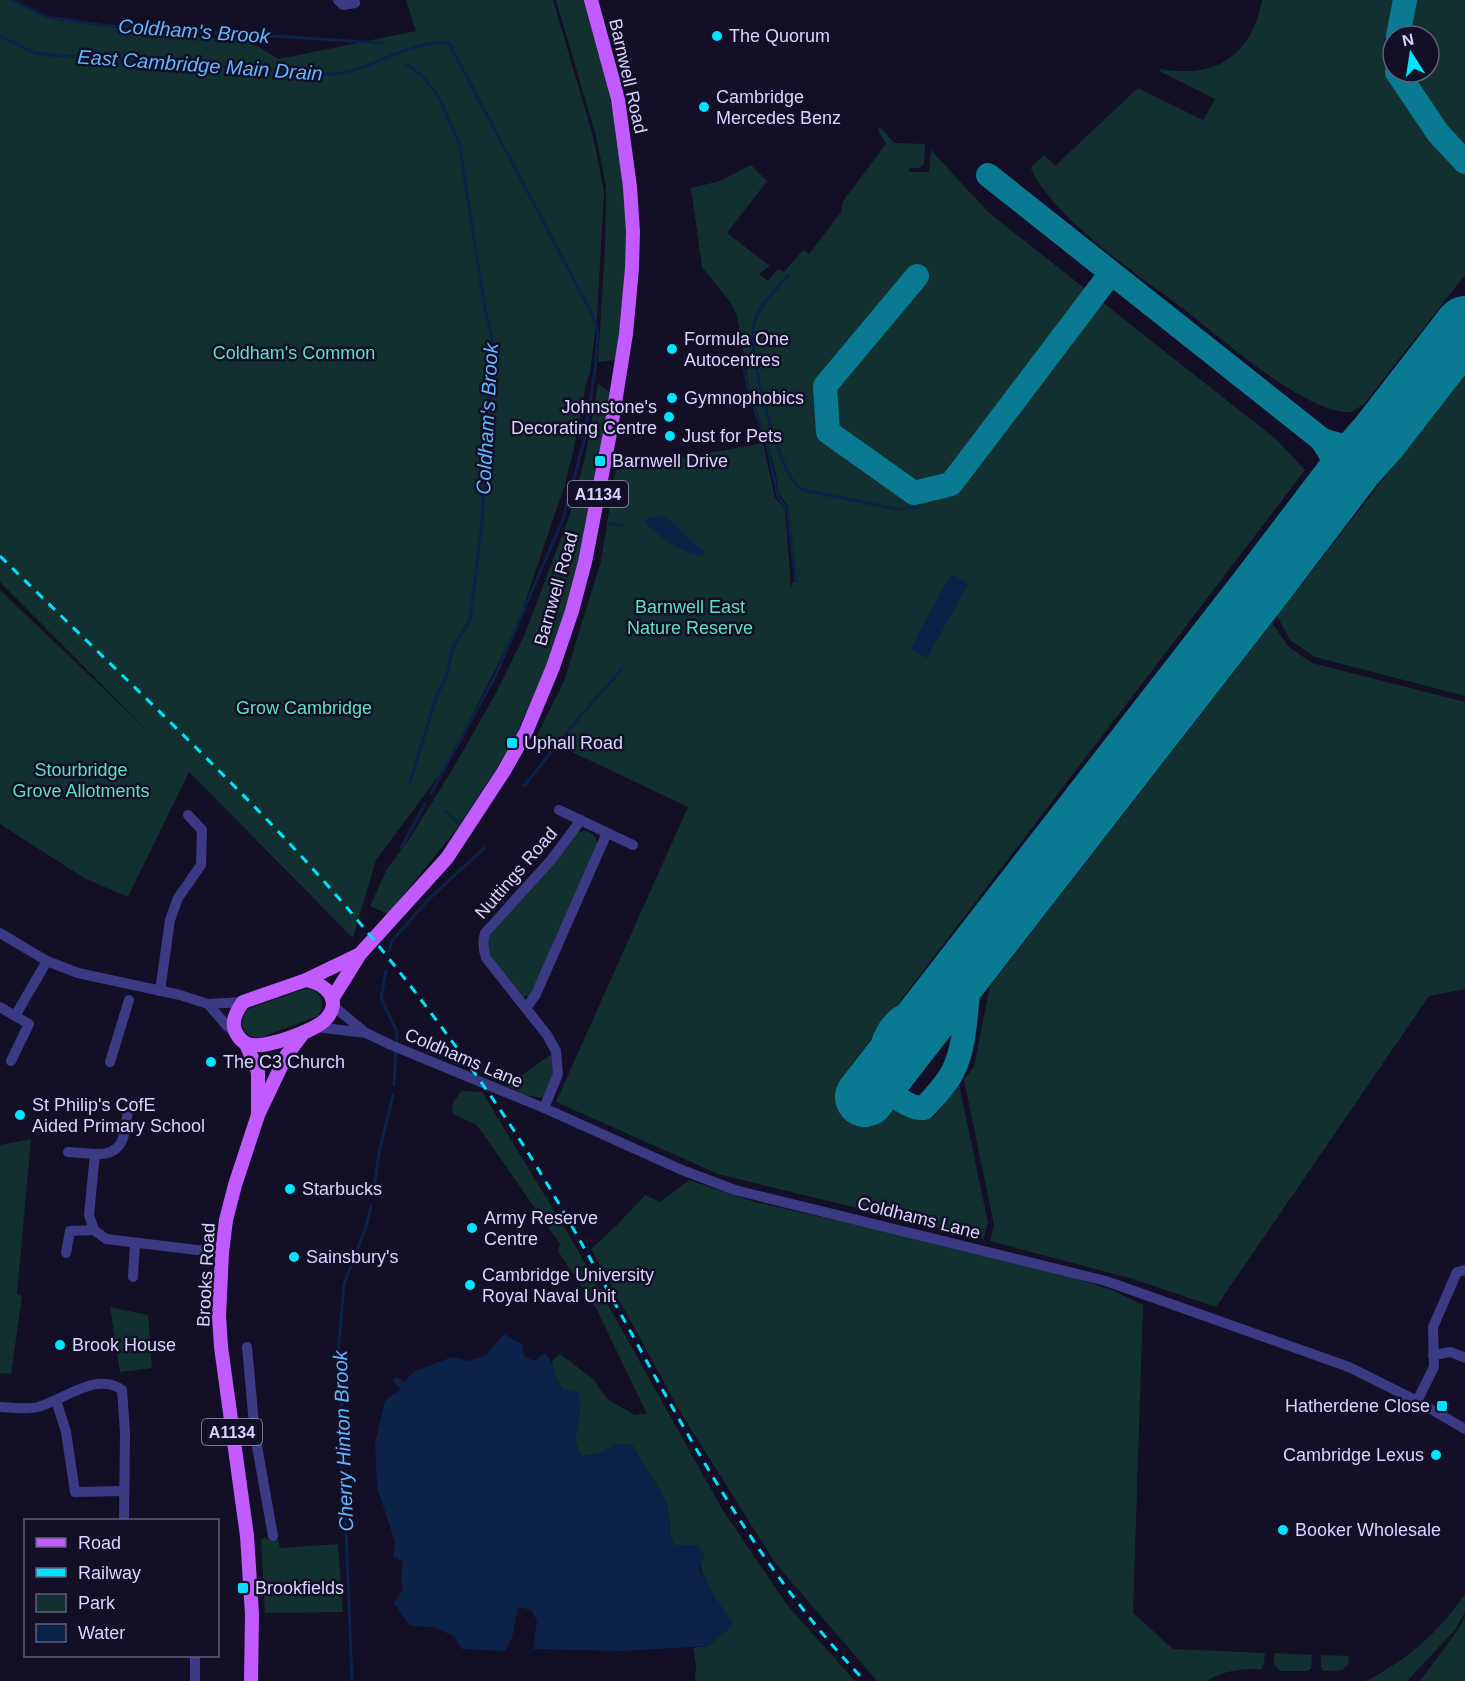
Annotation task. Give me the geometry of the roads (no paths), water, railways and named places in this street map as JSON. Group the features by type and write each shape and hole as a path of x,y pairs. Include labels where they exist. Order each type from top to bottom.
{"main road":[{"name":"Barnwell Road","path":"332,1002 360,954 447,858 504,771 526,732 553,667 572,611 585,562 610,437 626,334 633,232 630,187 618,99 591,0"},
{"name":"Barnwell Road","path":"306,980 360,954"},
{"name":"A1134","path":"243,1002 306,980"},
{"path":"306,980 324,987 332,1002"},
{"path":"235,1032 233,1020 243,1002"},
{"name":"A1134","path":"310,1030 325,1020 332,1002"},
{"path":"246,1044 264,1045 310,1030"},
{"name":"Brooks Road","path":"251,1681 250,1576 247,1536 222,1365 220,1329 222,1253 226,1220 235,1185 258,1115 286,1056 310,1030"},
{"name":"A1134","path":"235,1032 246,1044"},
{"name":"Brooks Road","path":"246,1044 258,1072 258,1115"}],"street":[{"path":"338,0 343,5 355,3"},
{"path":"559,810 633,844"},
{"path":"160,991 170,920 178,898 201,865 202,830 188,815"},
{"name":"Nuttings Road","path":"544,1108 558,1074 558,1056 547,1035 486,958 483,939 485,933 551,860 581,820"},
{"path":"526,1008 536,994 607,833"},
{"path":"0,933 47,961 78,973 208,1004 243,1002"},
{"path":"15,1016 47,961"},
{"path":"122,982 120,992 129,1000"},
{"path":"110,1062 129,1000 138,996 142,987"},
{"name":"Coldhams Lane","path":"332,1002 366,1033 544,1108 650,1156 728,1187 1106,1281 1349,1367 1417,1401 1465,1429"},
{"path":"208,1004 235,1032"},
{"path":"0,1007 29,1024 10,1061"},
{"name":"Coldhams Lane","path":"310,1030 366,1033"},
{"path":"68,1152 109,1154 122,1142 128,1109"},
{"path":"94,1154 89,1215 94,1230 106,1239 222,1253"},
{"path":"66,1253 70,1231 94,1230"},
{"path":"133,1277 135,1243"},
{"path":"1417,1401 1434,1367 1433,1327 1457,1272 1465,1270"},
{"path":"247,1347 255,1435 273,1536"},
{"path":"1433,1355 1451,1352 1465,1358"},
{"path":"0,1407 30,1408 102,1383 114,1384 122,1390 125,1432 124,1519"},
{"path":"56,1400 66,1432 75,1492 124,1491"},
{"path":"233,1441 255,1435"},
{"path":"195,1657 195,1681"}],"water":[{"path":"650,517 670,520 704,551 702,555 689,553 663,538 645,522"},
{"path":"951,574 968,584 927,658 910,649"},
{"path":"504,1334 522,1344 524,1356 534,1361 545,1353 551,1361 561,1388 579,1392 580,1411 575,1442 581,1456 600,1454 616,1444 632,1445 667,1503 674,1545 697,1545 705,1557 699,1568 733,1624 708,1646 622,1651 533,1649 537,1621 531,1610 518,1607 512,1638 505,1651 462,1649 454,1636 432,1627 410,1626 394,1603 403,1589 401,1577 403,1562 393,1556 395,1542 377,1487 375,1443 385,1401 401,1389 392,1380 397,1377 404,1382 413,1372 452,1357 469,1361 486,1355"}],"waterway":[{"name":"Coldham's Brook","path":"11,0 47,17 101,25 382,43"},
{"name":"East Cambridge Main Drain","path":"0,36 35,53 50,55 334,74 363,67 419,46 449,43 592,314 598,332 595,370 584,441 563,519 495,677 431,793"},
{"name":"Coldham's Brook","path":"406,64 423,77 437,94 459,142 485,309 493,342 482,522 470,620 453,648 447,674 437,695 410,782"},
{"path":"788,275 761,308 755,320 753,334 765,405 788,473 796,485 804,490 896,509 920,507"},
{"path":"742,361 751,399 767,445 778,497 787,508 796,581"},
{"path":"609,524 624,525"},
{"path":"524,786 622,669"},
{"path":"401,848 425,804"},
{"name":"Cherry Hinton Brook","path":"445,811 460,825"},
{"name":"Cherry Hinton Brook","path":"389,951 391,942 428,900 484,848"},
{"name":"Cherry Hinton Brook","path":"386,971 381,998 397,1032 396,1044"},
{"name":"Cherry Hinton Brook","path":"394,1085 396,1051"},
{"name":"Cherry Hinton Brook","path":"373,1196 379,1153 393,1095"},
{"name":"Cherry Hinton Brook","path":"352,1681 346,1527 338,1426 342,1403 338,1354 344,1284 366,1227 371,1206"}],"railway":[{"path":"0,556 183,735 319,875 373,939 451,1039 545,1180 713,1477 759,1548 809,1617 865,1681"}],"place":[{"name":"The Quorum","path":"717,36"},
{"name":"Cambridge Mercedes Benz","path":"704,107"},
{"name":"Formula One Autocentres","path":"672,349"},
{"name":"Gymnophobics","path":"672,398"},
{"name":"Johnstone's Decorating Centre","path":"669,417"},
{"name":"Just for Pets","path":"670,436"},
{"name":"Barnwell Drive","path":"600,461"},
{"name":"Uphall Road","path":"512,743"},
{"name":"The C3 Church","path":"211,1062"},
{"name":"St Philip's CofE Aided Primary School","path":"20,1115"},
{"name":"Starbucks","path":"290,1189"},
{"name":"Army Reserve Centre","path":"472,1228"},
{"name":"Sainsbury's","path":"294,1257"},
{"name":"Cambridge University Royal Naval Unit","path":"470,1285"},
{"name":"Brook House","path":"60,1345"},
{"name":"Hatherdene Close","path":"1442,1406"},
{"name":"Cambridge Lexus","path":"1436,1455"},
{"name":"Booker Wholesale","path":"1283,1530"},
{"name":"Brookfields","path":"243,1588"}],"park label":[{"name":"Coldham's Common","path":"294,353"},
{"name":"Barnwell East Nature Reserve","path":"690,617"},
{"name":"Grow Cambridge","path":"304,708"},
{"name":"Stourbridge Grove Allotments","path":"81,780"}]}
